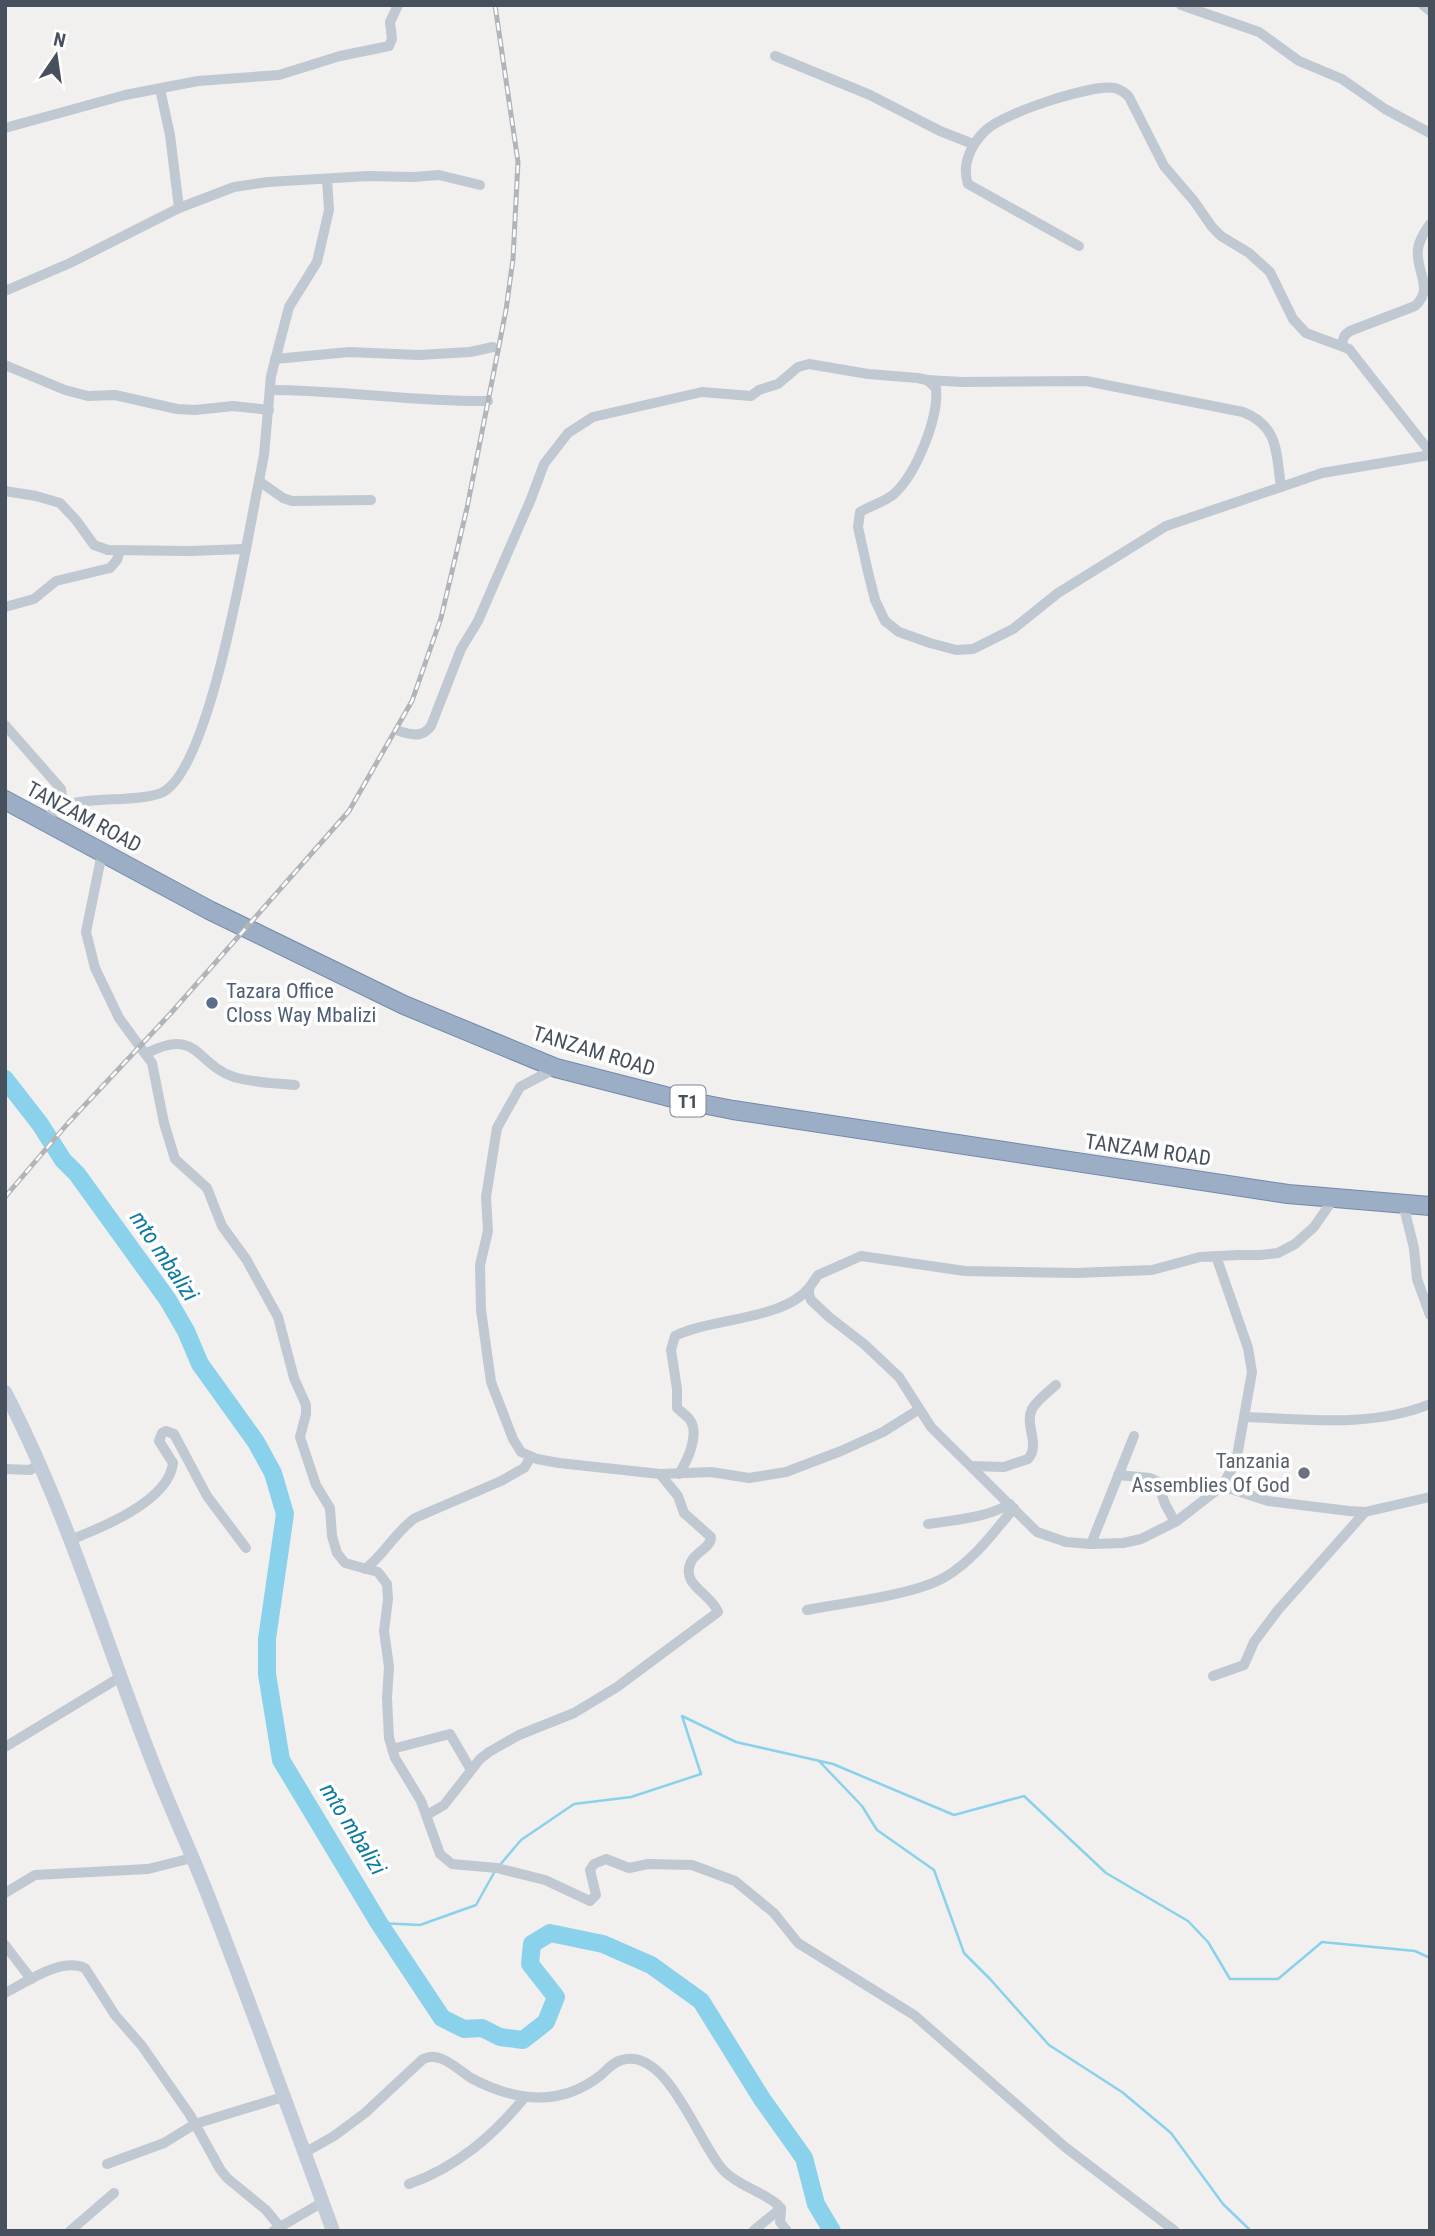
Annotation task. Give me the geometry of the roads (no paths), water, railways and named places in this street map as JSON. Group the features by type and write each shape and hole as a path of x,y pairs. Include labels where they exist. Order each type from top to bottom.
{"highway":[{"name":"TANZAM ROAD","path":"5,800 51,816 102,853 209,910 404,1005 556,1068 677,1099 733,1110 1260,1190 1430,1206"}],"main road":[{"path":"5,1392 70,1540 155,1770 269,2053 333,2231"}],"street":[{"path":"5,128 105,100 198,81 279,75 340,56 389,46 392,39 390,22 398,5"},
{"path":"1181,5 1259,32 1299,61 1342,79 1385,109 1430,133"},
{"path":"1423,5 1430,11"},
{"path":"775,55 863,92 973,144"},
{"path":"927,380 936,388 936,405 912,473 890,498 860,512 857,523 872,591 880,612 890,626 899,632 956,650 973,649 1013,629 1058,593 1166,526 1322,473 1430,453 1356,355 1341,345 1306,333 1293,318 1270,272 1249,253 1221,236 1212,227 1164,166 1133,105 1124,92 1116,88 1101,88 1031,108 989,128 973,144 966,170 968,184 1079,246"},
{"path":"160,89 170,135 179,208"},
{"path":"5,291 70,264 110,241 179,208 217,193 251,184 368,176 439,175 480,184"},
{"path":"51,816 112,799 150,797 169,789 180,777 199,737 216,688 259,481 275,359 289,307 317,262 329,210 327,179"},
{"path":"1341,345 1350,331 1415,306 1422,300 1426,292 1417,251 1428,228"},
{"path":"275,359 349,352 432,355 493,347"},
{"path":"399,731 419,735 431,726 461,649 476,625 544,464 561,441 581,423 593,417 702,392 751,396 759,390 778,384 798,367 809,364 867,374 927,380 1086,381 1243,412 1258,418 1269,429 1281,487"},
{"path":"5,365 65,390 88,396 115,395 186,409 224,405 269,410"},
{"path":"270,390 488,401"},
{"path":"259,481 292,501 371,500"},
{"path":"5,491 60,503 94,545 108,550 245,549"},
{"path":"5,607 34,599 56,581 110,568 117,560 120,550"},
{"path":"5,726 61,789 62,795 51,816"},
{"path":"102,853 86,932 95,968 119,1018 147,1053 156,1073 164,1123 175,1159 207,1188 222,1226 263,1287 278,1317 294,1378 306,1405 300,1437 316,1485 330,1508 332,1536 337,1553 345,1563 381,1574 386,1579 388,1591 384,1639 389,1667 387,1710 392,1749 427,1815 440,1854 452,1864 497,1868 545,1880 590,1901 596,1895 590,1870 594,1864 606,1859 629,1868 648,1864 692,1865 735,1881 774,1913 798,1942 914,2015 1065,2147 1175,2231"},
{"path":"147,1053 164,1045 187,1045 235,1077 295,1085"},
{"path":"556,1068 520,1087 510,1102 497,1128 486,1197 488,1231 479,1275 491,1381 513,1439 521,1452 559,1463 660,1474 711,1472 750,1478 786,1472 861,1442 918,1410"},
{"path":"679,1474 690,1451 693,1428 689,1418 677,1408 671,1350 675,1336 687,1330 750,1316 786,1304 799,1298 818,1275 861,1256 965,1270 1076,1273 1152,1270 1200,1257 1278,1253 1314,1227 1334,1198"},
{"path":"1403,1204 1414,1248 1417,1279 1430,1315"},
{"path":"809,1288 811,1300 899,1377 931,1427 1043,1535 1066,1542 1091,1545 1123,1543 1140,1539 1175,1522 1222,1486 1236,1462 1252,1373 1248,1348 1216,1256"},
{"path":"971,1466 1004,1467 1028,1459 1034,1447 1031,1412 1056,1385"},
{"path":"1245,1418 1359,1420 1400,1415 1430,1404"},
{"path":"70,1540 104,1526 138,1507 168,1481 173,1464 159,1441 162,1433 166,1432 174,1434 179,1441 207,1496 247,1548"},
{"path":"1091,1545 1134,1436"},
{"path":"365,1569 415,1518 501,1481 524,1468 531,1457"},
{"path":"5,1469 30,1471 38,1464"},
{"path":"427,1815 444,1805 480,1759 502,1744 568,1716 617,1686 718,1612 705,1594 691,1582 688,1572 693,1558 709,1545 711,1537 684,1513 678,1496 660,1474"},
{"path":"1118,1475 1157,1481 1175,1522"},
{"path":"1222,1486 1268,1501 1365,1512 1430,1497"},
{"path":"928,1524 975,1517 1012,1506"},
{"path":"807,1610 922,1587 944,1578 971,1556 1012,1506"},
{"path":"1213,1676 1244,1665 1254,1642 1278,1610 1365,1512"},
{"path":"5,1747 122,1676"},
{"path":"392,1749 450,1734 471,1770"},
{"path":"5,1893 35,1875 148,1869 192,1858"},
{"path":"5,1945 31,1979"},
{"path":"5,1993 67,1965 85,1968 115,2015 142,2046 195,2124 212,2158 227,2178 266,2210 277,2229 323,2202"},
{"path":"304,2153 334,2136 365,2113 418,2062 430,2057 439,2058 487,2085 525,2097 565,2095 588,2084 614,2063 638,2058 658,2070 716,2162 735,2181 774,2201 780,2208 780,2222 787,2231"},
{"path":"409,2184 431,2176 468,2154 499,2127 525,2097"},
{"path":"107,2164 164,2143 195,2124 284,2098"},
{"path":"70,2231 114,2193"},
{"path":"753,2231 780,2208"}],"waterway":[{"name":"mto mbalizi","path":"5,1079 168,1300 186,1331 200,1364 256,1442 273,1473 285,1514 267,1639 267,1674 281,1760 379,1923 442,2018 464,2029 482,2028 500,2037 523,2040 546,2022 556,1997 530,1964 532,1944 550,1933 603,1944 651,1965 701,2001 762,2099 804,2158 816,2204 832,2231"},
{"path":"499,1866 521,1840 574,1804 631,1797 701,1774 682,1716 736,1742 833,1764 954,1815 1024,1796 1106,1873 1188,1921 1208,1942 1230,1979 1278,1979 1322,1942 1415,1951 1430,1958"},
{"path":"819,1761 862,1806 877,1830 934,1870 964,1953 1049,2045 1122,2092 1171,2133 1223,2204 1251,2231"},
{"path":"379,1923 420,1925 476,1905 495,1871"}],"railway":[{"path":"5,1197 69,1122 171,1013 349,811 412,701 441,618 467,508 506,310 513,259 518,162 495,5"}],"place":[{"name":"Tazara Office Closs Way Mbalizi","path":"212,1003"},
{"name":"Tanzania Assemblies Of God","path":"1304,1473"}]}
